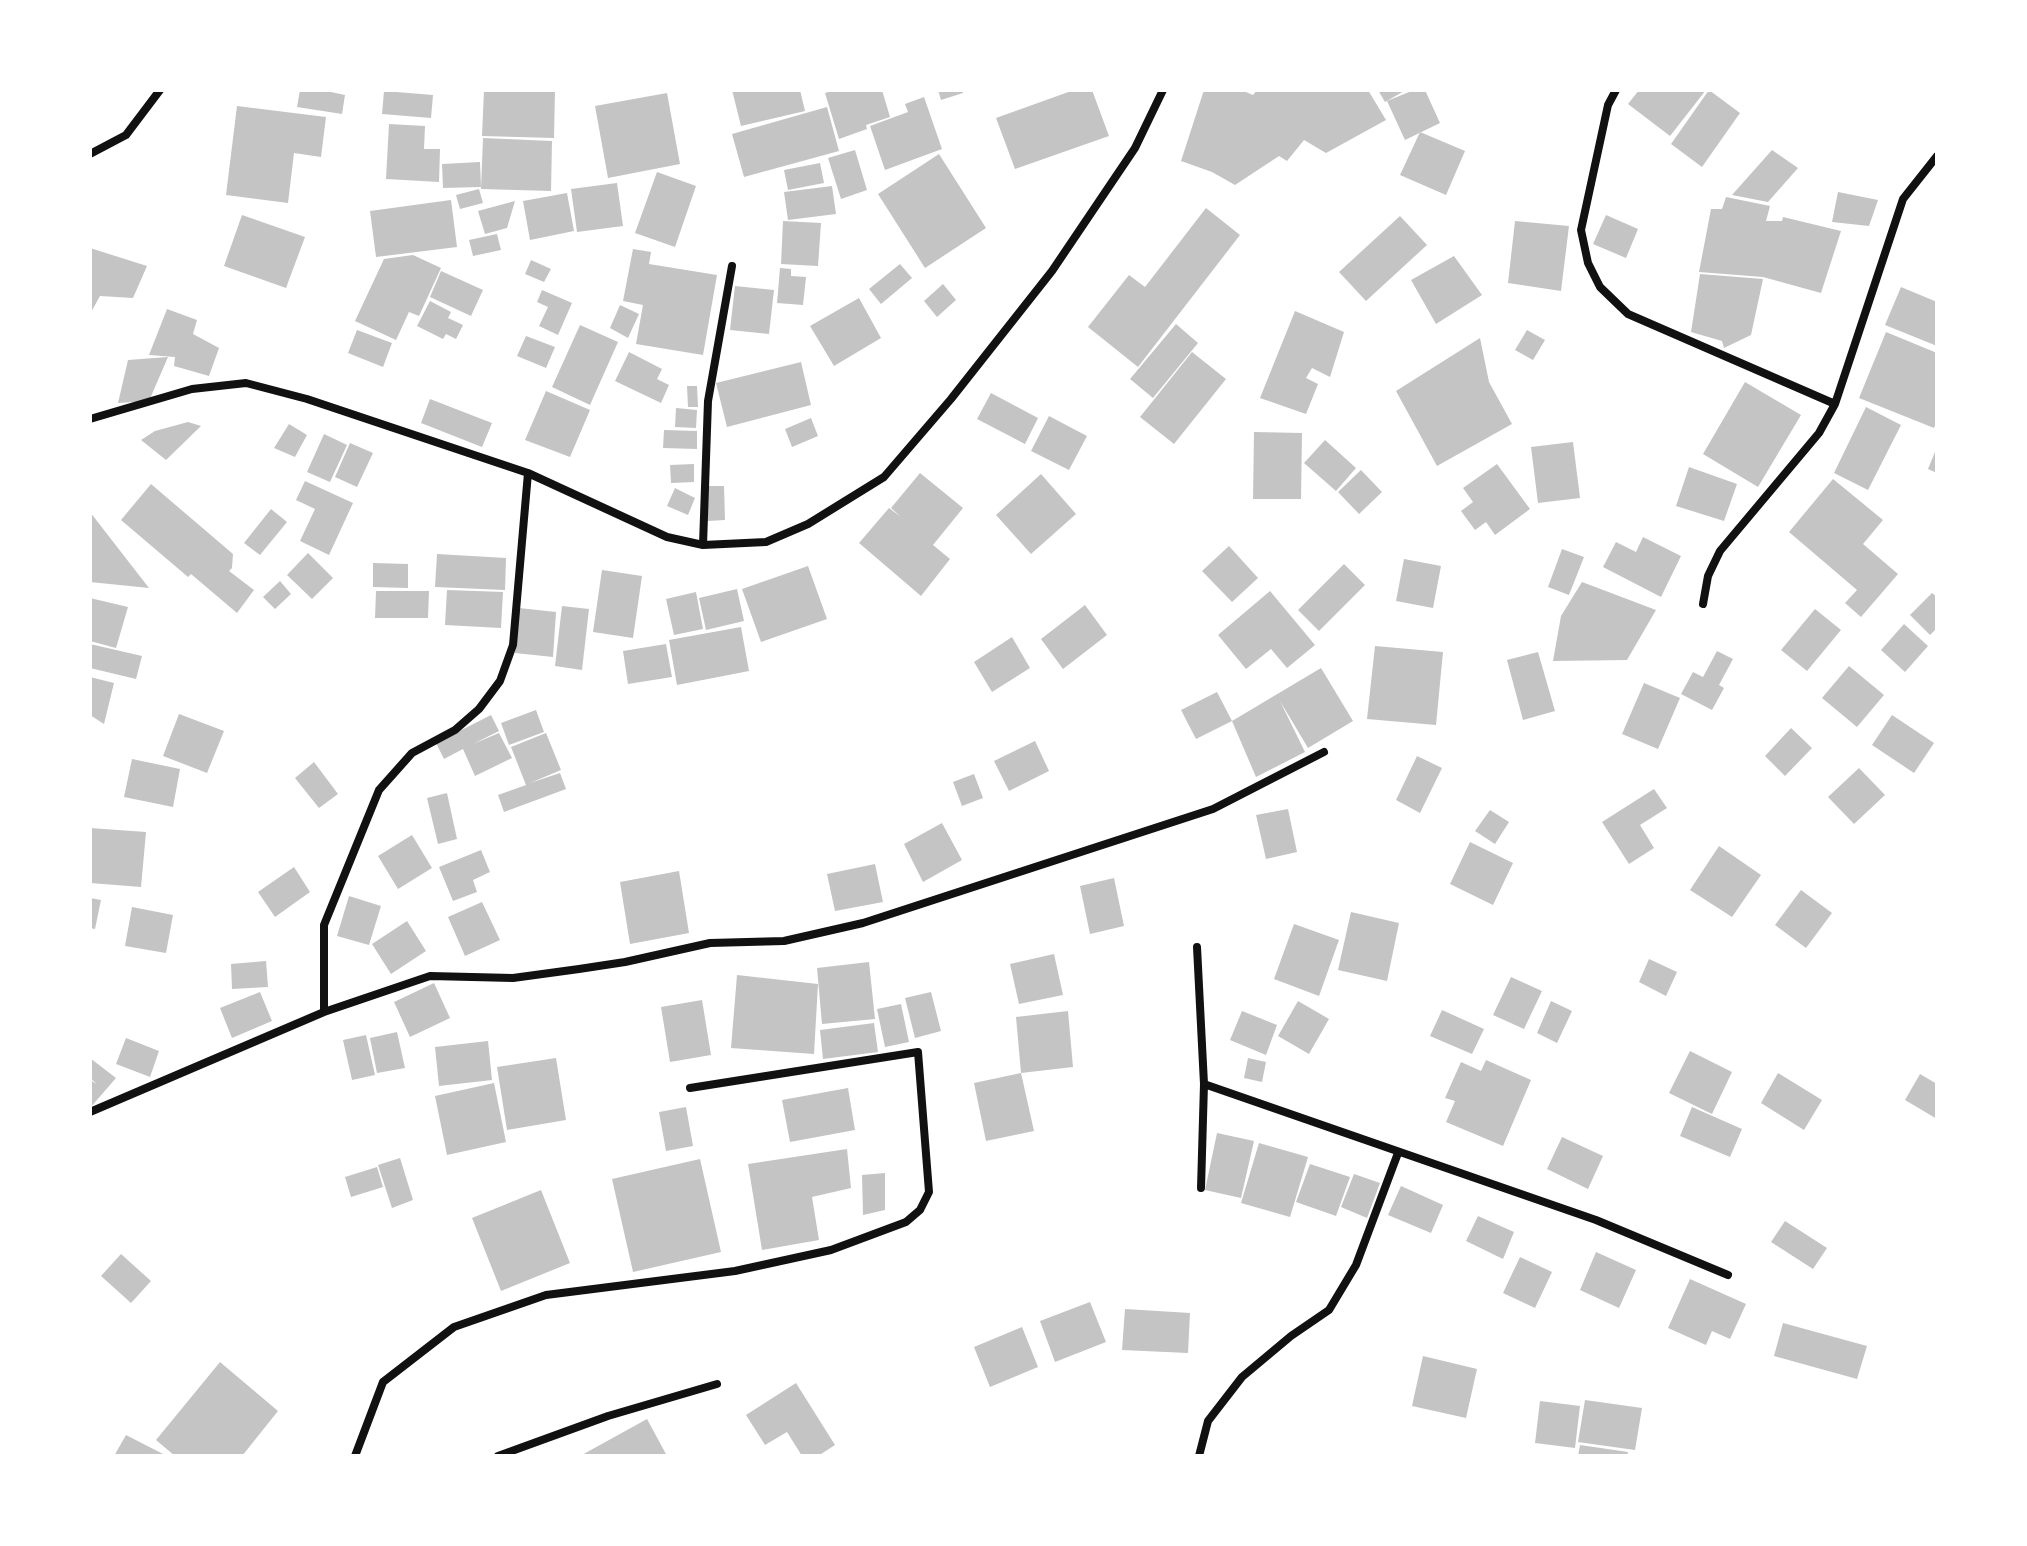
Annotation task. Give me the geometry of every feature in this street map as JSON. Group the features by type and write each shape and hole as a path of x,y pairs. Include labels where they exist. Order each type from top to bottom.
{"street":[{"path":"90,154 126,135 160,90"},
{"path":"90,419 192,389 246,383 307,399 528,473 667,537 703,545 766,542 808,524 884,477 951,399 1052,271 1135,148 1163,90"},
{"path":"1616,90 1608,105 1581,230 1588,263 1600,287 1628,314 1835,404"},
{"path":"1703,604 1708,576 1720,551 1819,433 1835,404 1903,199 1937,156"},
{"path":"703,545 708,401 732,266"},
{"path":"324,1012 324,925 379,790 412,753 455,730 479,709 500,681 513,645 528,473"},
{"path":"90,1112 324,1012 430,976 513,978 625,962 710,943 784,941 863,923 1213,809 1324,752"},
{"path":"1197,947 1204,1084 1201,1188"},
{"path":"355,1456 383,1382 454,1327 546,1295 735,1271 831,1250 906,1222 920,1210 929,1192 918,1052 690,1088"},
{"path":"1204,1084 1596,1220 1728,1275"},
{"path":"1199,1456 1208,1421 1242,1377 1291,1336 1329,1310 1356,1265 1398,1153"},
{"path":"498,1456 608,1416 717,1384"}],"building":[{"path":"300,90 331,90 345,95 342,114 297,107"},
{"path":"484,90 555,90 554,138 482,136"},
{"path":"732,90 800,90 805,111 741,126"},
{"path":"835,90 882,90 890,117 839,139 825,93"},
{"path":"938,90 963,90 963,93 941,100"},
{"path":"1074,90 1092,90 1109,136 1015,169 996,118"},
{"path":"1204,90 1241,90 1253,95 1257,90 1368,90 1386,120 1326,153 1304,140 1287,161 1279,156 1235,185 1212,172 1181,161"},
{"path":"1378,90 1406,90 1385,102"},
{"path":"1414,90 1425,90 1440,123 1405,140 1387,101"},
{"path":"1639,90 1706,90 1670,136 1628,104"},
{"path":"1709,90 1740,113 1702,167 1671,144"},
{"path":"384,91 433,95 431,118 382,114"},
{"path":"667,93 680,164 608,178 595,106"},
{"path":"924,97 942,149 885,170 870,126 908,112 905,104"},
{"path":"237,106 326,117 321,157 294,153 288,203 226,195"},
{"path":"827,107 839,151 744,177 732,134"},
{"path":"389,124 425,126 424,149 440,149 439,182 386,179"},
{"path":"1420,132 1465,151 1446,195 1400,175"},
{"path":"483,138 552,141 551,191 481,189"},
{"path":"855,150 867,190 841,199 828,158"},
{"path":"1772,150 1798,168 1768,202 1732,195"},
{"path":"939,154 986,228 925,268 878,194"},
{"path":"480,162 481,187 443,188 442,164"},
{"path":"820,163 824,183 788,190 784,170"},
{"path":"657,172 696,186 675,247 635,233"},
{"path":"617,183 623,226 577,232 571,189"},
{"path":"832,186 836,214 788,220 784,192"},
{"path":"479,189 483,203 460,209 456,195"},
{"path":"1838,192 1878,200 1869,226 1832,222"},
{"path":"567,193 574,231 530,240 523,201"},
{"path":"1726,197 1770,206 1766,221 1782,221 1783,217 1841,231 1821,293 1763,277 1699,272 1711,209 1722,209"},
{"path":"451,200 457,247 376,257 370,211"},
{"path":"515,201 507,228 485,234 478,211"},
{"path":"1206,208 1240,235 1138,367 1088,327 1129,275 1145,287"},
{"path":"242,215 305,237 286,288 224,266"},
{"path":"1606,215 1638,229 1626,258 1593,244"},
{"path":"1400,216 1427,245 1366,301 1339,272"},
{"path":"783,221 821,223 818,266 781,264"},
{"path":"1515,221 1569,226 1561,291 1508,283"},
{"path":"497,234 501,250 473,256 469,240"},
{"path":"90,248 147,266 133,298 100,296 90,314"},
{"path":"633,249 651,252 649,264 717,275 703,355 636,344 643,305 623,301"},
{"path":"413,255 441,268 419,316 409,312 396,340 355,321 384,259"},
{"path":"1454,256 1482,295 1436,324 1411,280"},
{"path":"531,260 551,269 544,282 525,274"},
{"path":"900,264 912,278 881,304 869,289"},
{"path":"780,268 791,269 791,276 806,277 803,305 777,303"},
{"path":"441,271 483,290 471,316 430,297"},
{"path":"1700,274 1763,279 1751,335 1724,348 1722,341 1691,332"},
{"path":"943,284 956,300 937,317 924,301"},
{"path":"735,286 774,290 769,334 730,330"},
{"path":"1901,287 1937,302 1937,346 1885,325"},
{"path":"542,290 572,303 558,335 539,326 548,307 537,302"},
{"path":"859,298 881,338 834,366 810,326"},
{"path":"430,301 451,312 448,318 463,325 456,339 446,334 443,339 417,326"},
{"path":"620,305 639,314 628,338 610,328"},
{"path":"167,309 197,320 193,334 219,348 209,376 174,366 175,357 149,355"},
{"path":"1295,311 1344,332 1330,377 1312,368 1306,378 1318,384 1306,414 1260,398"},
{"path":"1176,324 1198,343 1153,398 1130,379"},
{"path":"580,325 618,342 590,405 552,387"},
{"path":"357,330 392,343 383,367 348,353"},
{"path":"1527,330 1545,340 1533,360 1515,350"},
{"path":"1886,332 1937,353 1937,420 1934,428 1859,398"},
{"path":"526,336 555,347 546,368 517,356"},
{"path":"1480,338 1489,382 1512,424 1437,466 1396,391"},
{"path":"629,352 662,369 657,379 669,385 661,403 615,381"},
{"path":"1192,352 1226,379 1174,444 1140,417"},
{"path":"168,357 149,401 118,403 128,360"},
{"path":"801,362 811,405 727,427 716,383"},
{"path":"1745,382 1801,415 1758,487 1703,454"},
{"path":"687,386 697,386 698,407 688,407"},
{"path":"546,391 590,410 570,457 525,440"},
{"path":"991,393 1038,418 1025,444 977,419"},
{"path":"430,399 492,423 482,447 421,423"},
{"path":"1866,407 1901,425 1868,490 1834,473"},
{"path":"676,408 697,410 696,428 675,427"},
{"path":"1049,416 1087,436 1069,470 1031,451"},
{"path":"811,418 818,436 792,447 785,429"},
{"path":"188,422 201,426 166,460 141,440 155,431"},
{"path":"289,424 307,435 295,457 274,448"},
{"path":"664,430 697,431 697,449 663,448"},
{"path":"1254,432 1302,433 1301,499 1253,499"},
{"path":"324,434 347,445 330,482 307,472"},
{"path":"1325,440 1356,468 1336,491 1304,463"},
{"path":"1573,442 1580,498 1538,503 1531,447"},
{"path":"350,443 373,453 357,487 335,477"},
{"path":"1937,447 1937,473 1928,469"},
{"path":"694,464 694,482 671,483 670,465"},
{"path":"1497,464 1530,509 1495,535 1486,522 1475,530 1461,511 1473,502 1463,488"},
{"path":"1689,467 1737,484 1724,521 1676,506"},
{"path":"1361,470 1382,492 1359,514 1338,492"},
{"path":"920,473 963,508 933,545 950,559 921,596 859,543 889,508 901,517 891,508"},
{"path":"1041,474 1076,514 1031,554 996,515"},
{"path":"1833,479 1883,520 1863,544 1898,574 1861,617 1845,603 1857,590 1789,532"},
{"path":"305,481 353,503 329,555 300,541 315,509 296,500"},
{"path":"151,484 233,554 229,571 254,590 237,613 191,574 188,577 121,520"},
{"path":"707,486 724,486 725,520 708,521"},
{"path":"675,488 695,498 688,515 667,506"},
{"path":"271,509 287,522 260,555 244,543"},
{"path":"90,512 149,588 90,582"},
{"path":"1643,537 1681,556 1661,597 1603,567 1616,542 1636,552"},
{"path":"1229,546 1258,578 1232,602 1202,571"},
{"path":"1562,549 1584,557 1569,595 1548,587"},
{"path":"308,553 333,578 312,599 287,575"},
{"path":"437,554 506,558 505,590 435,587"},
{"path":"1404,559 1441,566 1433,608 1396,601"},
{"path":"373,563 408,564 408,588 373,587"},
{"path":"1344,564 1365,585 1319,631 1298,610"},
{"path":"808,566 827,619 761,642 742,589"},
{"path":"602,570 642,576 633,638 593,632"},
{"path":"280,581 291,594 275,609 263,597"},
{"path":"1582,582 1656,610 1627,660 1553,661 1561,616"},
{"path":"737,589 744,621 706,630 699,598"},
{"path":"447,590 503,592 501,628 445,625"},
{"path":"376,591 429,591 428,618 375,618"},
{"path":"1270,591 1315,645 1287,668 1271,649 1246,669 1218,635"},
{"path":"696,592 703,629 674,635 666,599"},
{"path":"1932,593 1937,597 1937,628 1930,635 1910,615"},
{"path":"90,598 128,607 116,648 90,641"},
{"path":"1085,605 1107,635 1063,669 1041,639"},
{"path":"562,606 589,609 582,670 555,666"},
{"path":"519,608 556,612 553,657 515,653"},
{"path":"1815,609 1841,630 1807,671 1781,650"},
{"path":"1904,624 1928,646 1905,672 1881,650"},
{"path":"741,627 749,671 677,685 669,640"},
{"path":"1012,637 1030,668 992,692 974,662"},
{"path":"90,644 142,656 136,679 90,668"},
{"path":"666,644 672,677 628,684 623,651"},
{"path":"1375,646 1443,652 1436,725 1367,719"},
{"path":"1717,651 1733,659 1719,685 1724,688 1712,710 1681,694 1693,672 1703,677"},
{"path":"1538,652 1555,711 1523,720 1507,660"},
{"path":"1849,666 1884,695 1857,727 1822,698"},
{"path":"1321,668 1353,721 1308,748 1280,701 1305,752 1256,777 1232,721"},
{"path":"90,677 114,683 104,724 90,715"},
{"path":"1644,683 1680,698 1658,749 1622,734"},
{"path":"1217,692 1232,721 1196,739 1181,710"},
{"path":"536,710 544,732 509,745 501,723"},
{"path":"179,714 224,731 207,773 163,756"},
{"path":"491,715 499,731 473,744 499,733 512,758 475,776 463,749 444,759 436,743"},
{"path":"1892,715 1934,743 1914,773 1872,745"},
{"path":"1791,728 1812,748 1785,776 1765,756"},
{"path":"546,733 561,770 530,783 560,773 566,789 504,812 498,795 526,785 511,747"},
{"path":"1035,741 1049,771 1009,791 994,761"},
{"path":"1417,756 1442,768 1420,813 1396,800"},
{"path":"132,759 180,769 173,807 124,797"},
{"path":"314,762 338,794 319,808 295,778"},
{"path":"1859,768 1885,795 1854,824 1828,797"},
{"path":"974,774 983,798 962,806 953,782"},
{"path":"1654,789 1667,808 1640,825 1654,848 1629,864 1602,822"},
{"path":"447,793 457,839 438,844 427,798"},
{"path":"1288,809 1297,852 1266,859 1256,815"},
{"path":"1490,810 1509,822 1495,844 1475,831"},
{"path":"942,823 962,860 923,882 904,844"},
{"path":"90,828 146,832 141,887 90,883"},
{"path":"412,835 432,868 398,889 378,856"},
{"path":"1470,842 1513,863 1493,905 1450,884"},
{"path":"1719,846 1761,875 1732,917 1690,890"},
{"path":"481,850 490,872 473,880 477,892 453,901 439,867"},
{"path":"875,864 883,902 835,911 827,874"},
{"path":"294,867 310,892 275,917 258,892"},
{"path":"679,871 689,933 630,944 620,882"},
{"path":"1114,878 1124,926 1090,934 1080,886"},
{"path":"1801,890 1832,913 1806,948 1775,925"},
{"path":"349,896 381,906 369,945 337,936"},
{"path":"90,898 101,900 95,929 90,928"},
{"path":"482,902 500,940 465,956 448,917"},
{"path":"132,907 173,915 166,953 125,946"},
{"path":"1351,912 1399,923 1387,981 1338,970"},
{"path":"407,921 426,951 391,974 372,944"},
{"path":"1294,924 1339,940 1319,996 1274,979"},
{"path":"1054,954 1063,995 1019,1004 1010,964"},
{"path":"1649,959 1677,972 1666,996 1639,982"},
{"path":"266,961 268,987 232,989 231,964"},
{"path":"869,962 875,1019 822,1024 817,968"},
{"path":"737,975 818,984 814,1054 731,1048"},
{"path":"1511,977 1542,991 1524,1029 1493,1015"},
{"path":"434,983 450,1018 410,1037 394,1002"},
{"path":"260,992 272,1021 232,1038 220,1008"},
{"path":"931,992 941,1031 915,1038 905,998"},
{"path":"702,1000 711,1055 670,1062 661,1007"},
{"path":"1298,1001 1329,1019 1309,1054 1278,1036"},
{"path":"1551,1001 1572,1011 1557,1043 1537,1033"},
{"path":"901,1004 909,1042 885,1047 877,1009"},
{"path":"1442,1010 1484,1029 1472,1054 1430,1036"},
{"path":"1068,1011 1073,1067 1021,1073 1016,1017"},
{"path":"1242,1011 1277,1025 1266,1055 1230,1040"},
{"path":"874,1023 878,1052 823,1059 820,1030"},
{"path":"397,1032 405,1068 377,1073 370,1038"},
{"path":"366,1035 375,1075 352,1080 343,1040"},
{"path":"126,1038 159,1051 150,1077 116,1064"},
{"path":"488,1041 492,1080 439,1086 435,1047"},
{"path":"1690,1051 1732,1072 1712,1114 1669,1093"},
{"path":"90,1058 116,1078 90,1108 90,1080 97,1084 90,1078"},
{"path":"556,1058 566,1120 507,1130 497,1067"},
{"path":"1248,1058 1266,1062 1262,1082 1244,1078"},
{"path":"1486,1060 1531,1080 1503,1146 1446,1122 1455,1101 1445,1098 1461,1062 1481,1071"},
{"path":"1021,1073 1034,1131 986,1141 974,1083"},
{"path":"1778,1073 1822,1100 1804,1130 1761,1103"},
{"path":"1920,1074 1937,1084 1937,1119 1905,1100"},
{"path":"494,1083 506,1142 447,1155 435,1096"},
{"path":"848,1088 855,1130 790,1142 782,1100"},
{"path":"686,1107 693,1146 666,1151 659,1112"},
{"path":"1692,1107 1742,1129 1730,1157 1680,1136"},
{"path":"1217,1133 1254,1141 1241,1198 1205,1190"},
{"path":"1562,1137 1603,1156 1588,1189 1547,1169"},
{"path":"1259,1143 1308,1157 1290,1217 1241,1203"},
{"path":"847,1149 851,1188 812,1197 819,1240 762,1250 748,1164"},
{"path":"400,1158 413,1200 392,1208 378,1165"},
{"path":"700,1159 721,1252 633,1272 612,1179"},
{"path":"1310,1164 1350,1177 1336,1216 1296,1202"},
{"path":"377,1167 383,1187 351,1197 345,1177"},
{"path":"885,1173 885,1210 863,1215 862,1175"},
{"path":"1354,1174 1380,1183 1367,1218 1341,1207"},
{"path":"1401,1186 1443,1205 1431,1233 1388,1215"},
{"path":"541,1190 570,1263 501,1291 472,1218"},
{"path":"1478,1216 1514,1232 1503,1259 1466,1241"},
{"path":"1785,1221 1827,1248 1813,1269 1771,1242"},
{"path":"1596,1252 1636,1270 1619,1308 1580,1290"},
{"path":"121,1254 151,1281 131,1303 101,1276"},
{"path":"1520,1257 1552,1272 1535,1308 1503,1293"},
{"path":"1690,1279 1746,1304 1730,1339 1712,1331 1706,1345 1668,1328"},
{"path":"1090,1302 1106,1342 1055,1362 1040,1321"},
{"path":"1125,1309 1190,1313 1188,1353 1122,1350"},
{"path":"1783,1323 1867,1346 1857,1379 1774,1356"},
{"path":"1022,1327 1038,1367 990,1387 974,1347"},
{"path":"1423,1356 1477,1369 1466,1418 1412,1406"},
{"path":"220,1362 278,1411 242,1456 175,1456 156,1440"},
{"path":"796,1383 835,1445 818,1456 802,1456 787,1432 765,1445 746,1415"},
{"path":"1585,1400 1642,1408 1635,1450 1578,1442"},
{"path":"1540,1401 1580,1406 1575,1448 1535,1443"},
{"path":"647,1419 667,1456 580,1456"},
{"path":"126,1435 167,1456 114,1456"},
{"path":"1580,1445 1628,1452 1627,1456 1578,1456"}]}
